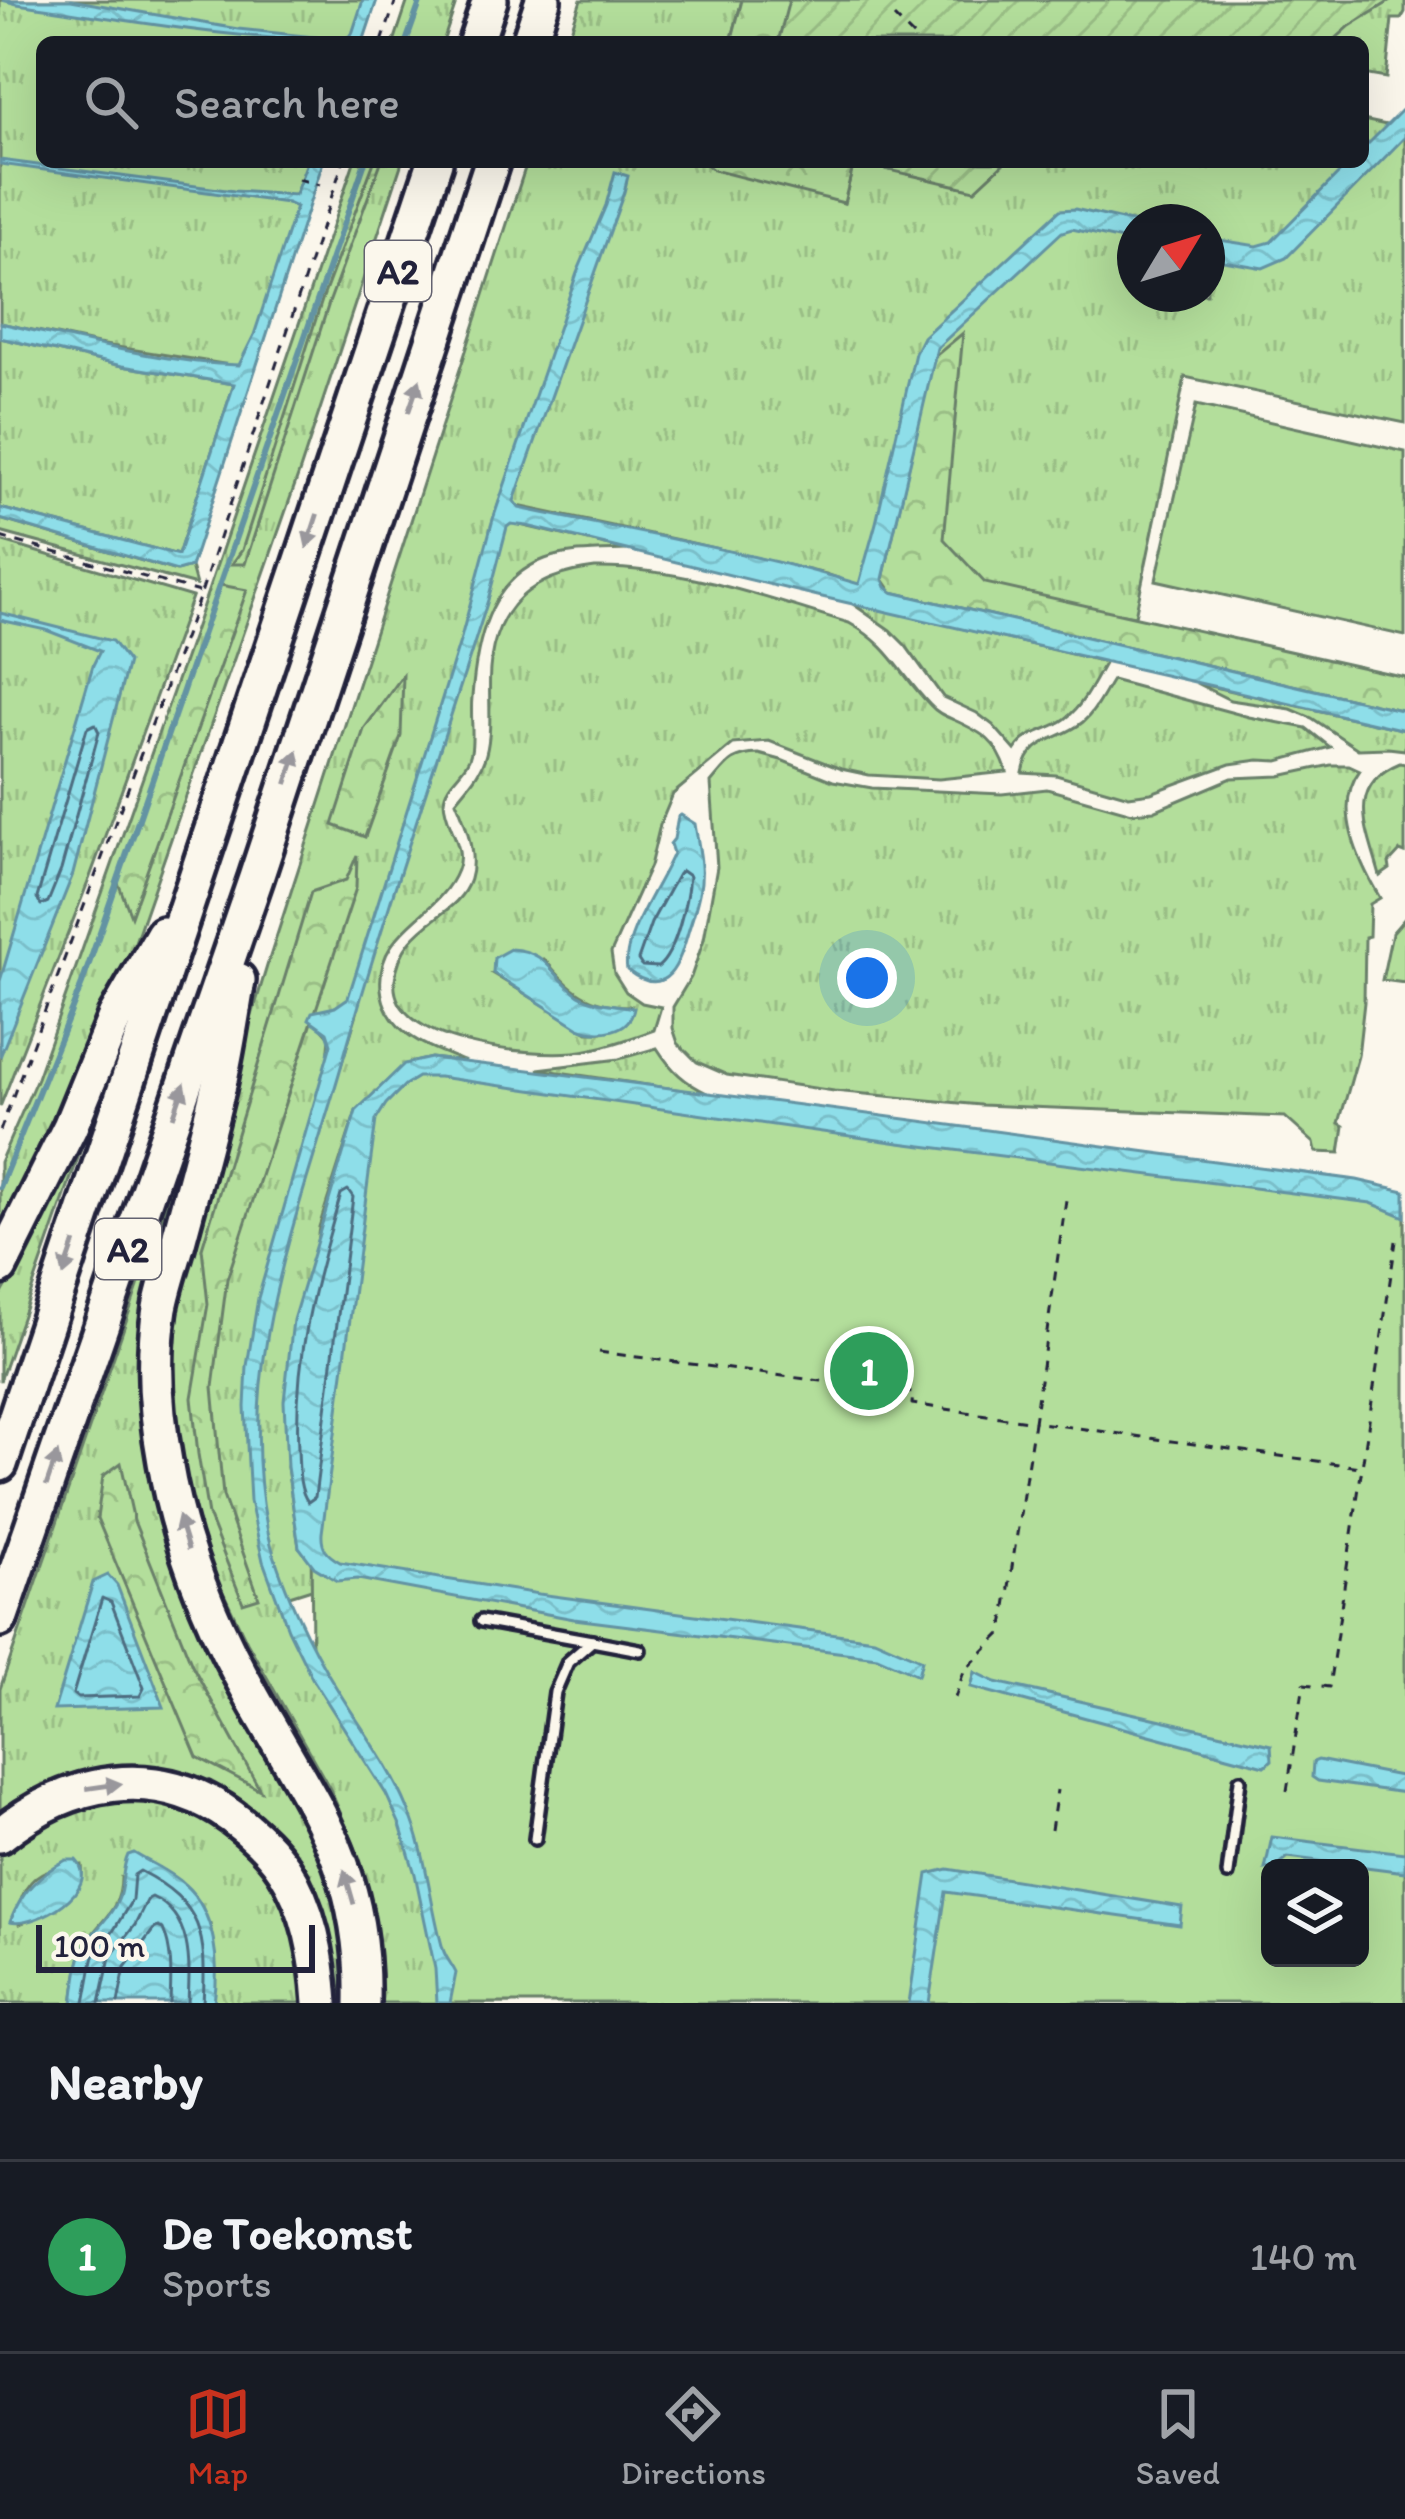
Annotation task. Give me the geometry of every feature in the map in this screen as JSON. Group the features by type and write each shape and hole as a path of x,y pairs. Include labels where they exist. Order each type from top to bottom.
{"highway":[{"path":"478,36 490,0"},
{"path":"531,36 543,0"},
{"name":"A2","path":"0,1464 433,168"},
{"name":"A2","path":"0,1619 256,878 490,168"},
{"name":"A2","path":"0,1267 70,1127 115,1017 200,870"},
{"name":"A2","path":"256,878 218,1092 160,1308 158,1406 165,1465 200,1587 252,1697 310,1794 348,1880 361,1941 362,2003"},
{"path":"0,1835 48,1802 87,1788 136,1782 201,1798 261,1840 286,1871 310,1926 321,2003"}],"lane":[{"path":"481,1621 640,1651"},
{"path":"535,1839 555,1692 568,1662 592,1641"},
{"path":"1228,1874 1240,1780"}],"path":[{"path":"384,36 396,0"},
{"path":"894,17 913,36"},
{"path":"0,1131 201,592 341,168"},
{"path":"298,178 320,185"},
{"path":"0,537 201,592"},
{"path":"955,1698 964,1671 1002,1633 1067,1193"},
{"path":"1287,1791 1304,1684 1329,1688 1396,1241"},
{"path":"599,1352 913,1393 911,1404 1360,1467"},
{"path":"1051,1830 1057,1790"}],"green space":[{"path":"0,0 373,0 362,36 36,36 36,168 320,168 255,369 0,323"},
{"path":"408,0 457,0 445,36 396,36"},
{"path":"581,0 742,0 733,36 569,36"},
{"path":"742,0 800,0 791,36 733,36"},
{"path":"789,0 1392,0 1339,36 780,36"},
{"path":"1357,0 1405,0 1401,19 1392,19 1386,78 1369,75 1369,36 1313,36"},
{"path":"1369,121 1405,129 1405,423 1185,377 1135,616 906,578 858,585 688,542 499,502 494,519 627,550 565,554 526,569 498,598 482,636 472,697 471,752 444,800 459,852 457,870 437,900 388,952 381,989 391,1018 401,1028 466,1062 431,1058 405,1064 356,1111 319,1227 287,1467 299,1547 337,1581 283,1598 510,2003 375,2003 371,1900 355,1847 330,1789 247,1642 193,1530 176,1443 174,1359 182,1279 215,1138 267,966 525,168 724,168 844,203 853,168 1369,168","holes":["345,1003 358,1010 341,1066 328,1059 330,1037 321,1027 335,1007"]},
{"path":"352,168 400,168 128,962 0,1267 0,1162 37,1078"},
{"path":"372,168 379,168 329,303 245,564 232,564 242,550 322,300"},
{"path":"711,168 853,168 844,203"},
{"path":"881,168 999,168 975,190"},
{"path":"963,333 944,539 985,583 1405,677 1405,711 892,592 883,579 934,357"},
{"path":"0,338 122,366 234,384 178,555 0,508"},
{"path":"1196,405 1405,452 1405,636 1156,580"},
{"path":"0,519 176,571 191,567 196,585 0,532"},
{"path":"0,541 192,597 0,1107"},
{"path":"627,569 692,578 849,623 885,651 935,710 988,739 1007,772 939,779 869,775 769,741 733,744 673,794 650,866 611,953 614,973 626,992 642,1003 661,1007 654,1030 574,1052 527,1052 437,1032 414,1019 399,1002 395,980 403,953 464,892 472,871 470,842 456,801 486,754 490,669 500,627 509,610 536,586 573,572","holes":["544,959 591,999 630,1006 602,1032 588,1032 493,974"]},
{"path":"220,585 247,590 131,916 117,880"},
{"path":"850,602 1105,662 1071,714 1015,750 977,713 943,697 906,646"},
{"path":"403,675 401,736 365,837 333,825 364,729"},
{"path":"1112,680 1306,728 1330,747 1278,761 1230,764 1151,793 1129,796 1056,775 1023,773 1039,746 1088,718"},
{"path":"1196,683 1405,730 1405,750 1358,749 1291,709 1230,700"},
{"path":"759,754 833,781 872,788 1002,794 1047,789 1132,813 1154,811 1232,778 1280,776 1331,765 1360,770 1352,785 1348,817 1357,851 1380,898 1370,904 1358,1056 1339,1123 1344,1126 1340,1153 1316,1152 1314,1143 1285,1117 980,1105 727,1075 697,1062 678,1043 673,1007 691,977 704,939 717,867 711,783 731,761"},
{"path":"1405,764 1405,853 1400,851 1380,876 1366,827 1366,797 1383,773"},
{"path":"357,855 356,888 227,1279 213,1387 223,1496 259,1598 243,1603 208,1515 198,1454 192,1398 208,1304 202,1248 311,892 346,880"},
{"path":"1405,918 1405,983 1382,980 1392,933"},
{"path":"117,1046 0,1381 0,1297"},
{"path":"657,1048 679,1075 709,1094 538,1069 619,1059"},
{"path":"401,1071 1405,1205 1405,2003 442,2003 418,1856 376,1761 312,1654 311,1536 364,1123"},
{"path":"198,1111 155,1479 344,1892 349,2003 330,2003 312,1900 159,1781 0,1818 0,1689"},
{"path":"121,1463 134,1521 192,1665 260,1790 197,1757 97,1518 103,1476"},
{"path":"143,1797 186,1808 232,1834 265,1864 293,1920 306,1973 307,2003 214,2003 210,1924 121,1878 113,1908 82,1952 73,2003 0,2003 0,1856 49,1819 82,1807","holes":["82,1865 82,1876 62,1903 19,1924 23,1896 36,1877"]}],"water":[{"path":"2,0 71,0 305,36 232,34"},
{"path":"363,0 377,0 365,36 349,36"},
{"path":"1405,107 1405,137 1286,258 1263,268 1225,261 1225,241 1257,246 1271,242 1344,168 1369,168 1369,143"},
{"path":"0,160 36,168 295,195 305,168 321,168 191,567 177,571 0,519 0,508 178,555 234,384 122,366 0,338 0,323 150,355 239,365 254,335 296,207 0,164"},
{"path":"615,172 628,176 514,501 519,508 859,584 915,353 923,337 1060,210 1117,219 1117,239 1072,229 1062,232 937,348 883,579 886,587 1405,711 1405,730 527,526 507,527 290,1236 265,1351 259,1409 259,1467 267,1527 279,1568 317,1655 385,1764 420,1843 443,1949 456,1973 450,2003 437,2003 435,1969 400,1825 386,1794 312,1678 263,1561 250,1501 247,1366 258,1298 331,1044 327,1032 309,1019 312,1012 335,1007 348,998 461,638 493,519 577,273"},
{"path":"0,613 112,641 128,662 73,874 0,1057 0,981 100,651 46,630 0,620"},
{"path":"681,815 695,824 700,888 677,964 663,980 653,982 627,970 627,957 635,927 673,853 670,844"},
{"path":"510,949 542,959 569,988 586,998 634,1008 627,1023 595,1032 579,1028 493,973 494,958"},
{"path":"431,1058 1357,1180 1405,1191 1405,1217 1371,1203 418,1077 386,1104 376,1120 322,1533 328,1554 340,1562 539,1594 874,1639 922,1660 918,1675 877,1657 574,1619 358,1579 337,1581 314,1567 299,1547 287,1467 284,1401 293,1320 356,1111 404,1064"},
{"path":"108,1575 117,1585 164,1707 54,1710 93,1582"},
{"path":"975,1672 996,1682 1271,1745 1272,1760 1265,1766 971,1687"},
{"path":"1313,1762 1405,1777 1405,1793 1318,1781 1312,1777"},
{"path":"1272,1837 1405,1853 1405,1872 1369,1867 1369,1859 1267,1859"},
{"path":"134,1853 178,1879 203,1909 216,1956 214,2003 73,2003 82,1953 115,1906 128,1855"},
{"path":"66,1860 76,1860 82,1871 74,1894 50,1913 10,1922 32,1885"},
{"path":"948,1869 1182,1907 1180,1925 946,1892 929,2003 909,2003 928,1874"}],"waterway":[{"path":"408,36 421,0"},
{"path":"0,1187 82,984 363,168"}],"place":[{"name":"De Toekomst","path":"869,1371"}]}
